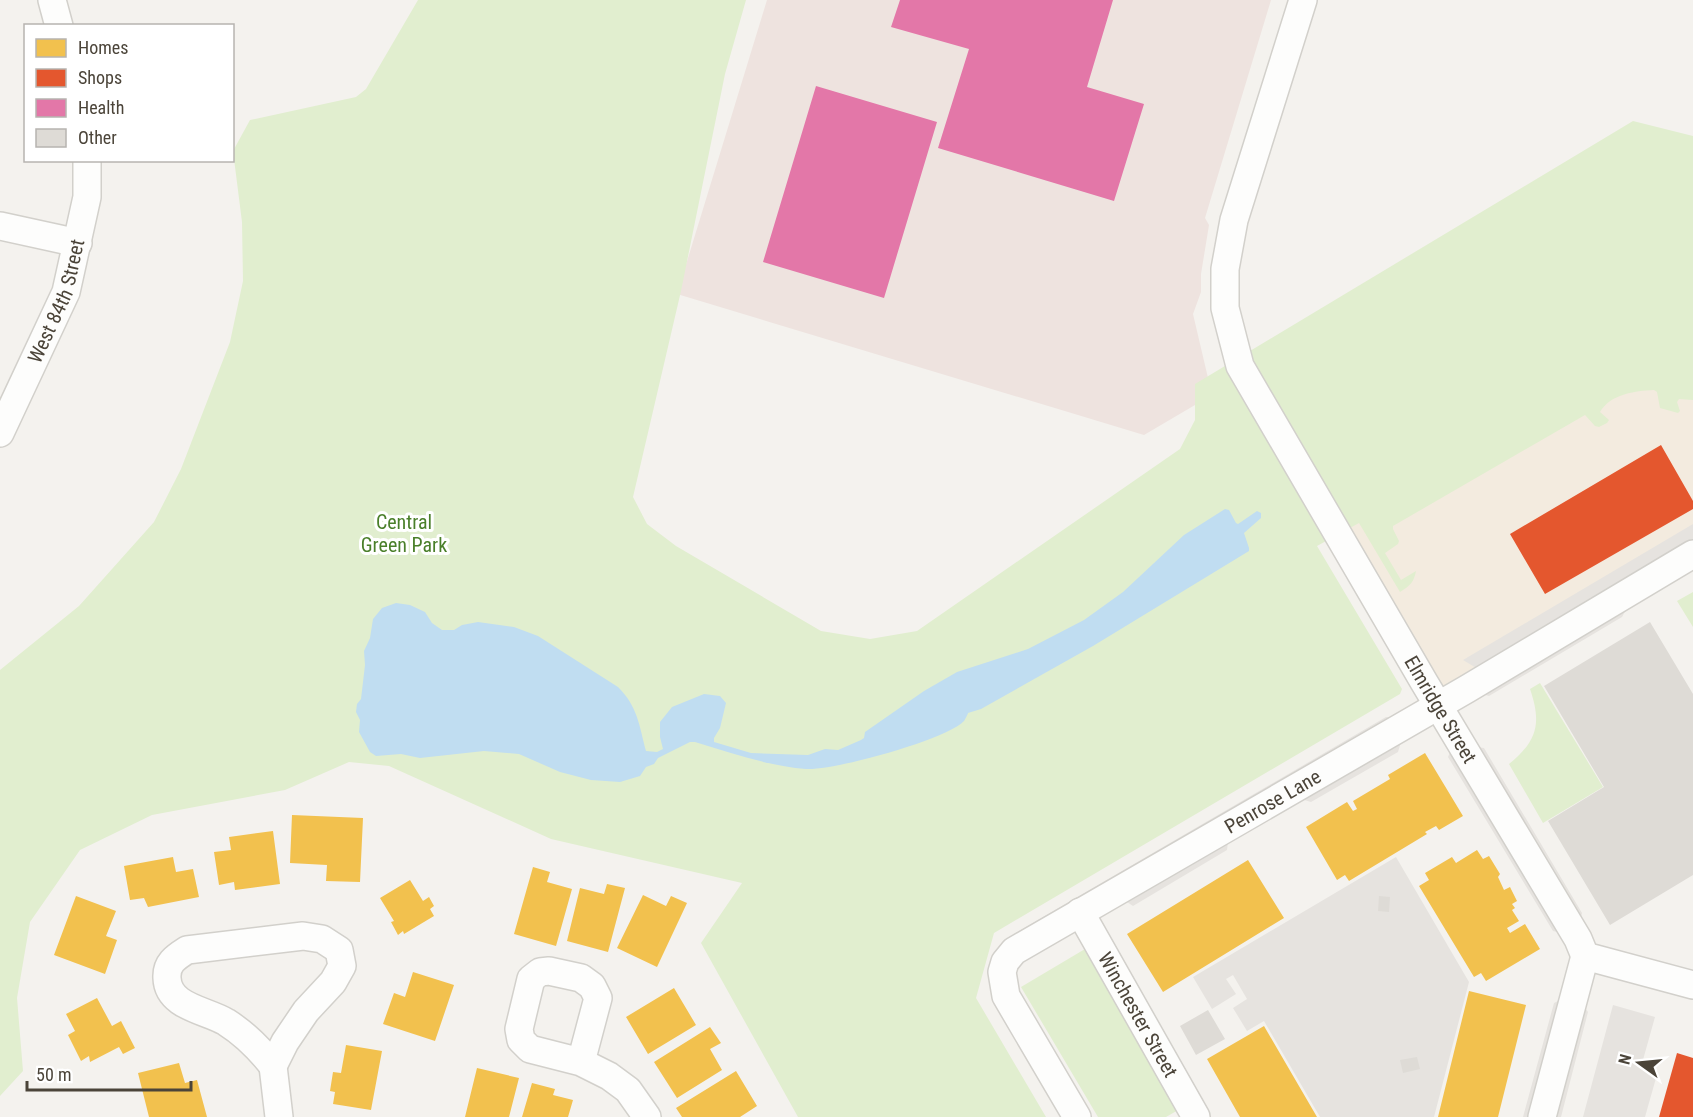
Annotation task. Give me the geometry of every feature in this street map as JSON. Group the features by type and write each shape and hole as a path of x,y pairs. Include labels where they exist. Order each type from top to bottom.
{"street":[{"path":"52,0 58,24"},
{"name":"Elmridge Street","path":"1303,0 1234,220 1225,269 1225,308 1240,366 1438,706 1578,939 1585,956"},
{"name":"West 84th Street","path":"0,433 66,292 87,197 87,162"},
{"path":"0,226 78,243"},
{"name":"Penrose Lane","path":"1077,1117 1006,996 1002,972 1005,962 1014,951 1438,706 1693,554"},
{"name":"Winchester Street","path":"1080,912 1197,1117"},
{"path":"273,1066 285,1042 306,1011 333,982 342,966 339,950 322,939 303,936 187,951 172,960 166,972 167,984 176,998 225,1022 255,1043 273,1066 279,1117"},
{"path":"1542,1117 1585,956 1693,985"},
{"path":"581,1062 609,1076 628,1090 647,1117"}],"shaded area":[{"path":"767,0 1271,0 1205,218 1209,225 1201,274 1201,292 1193,314 1212,395 1144,435 677,294"},
{"path":"1632,364 1693,380 1693,558 1440,700 1338,531"},
{"path":"1693,524 1693,543 1478,669 1463,660"},
{"path":"1628,606 1622,617 1489,696 1482,694"},
{"path":"1386,717 1394,718 1014,942 1014,934"},
{"path":"1401,742 1398,752 1311,802 1301,799"},
{"path":"1476,747 1484,748 1582,913 1580,921"},
{"path":"1451,750 1561,933 1553,931 1448,757"},
{"path":"1228,842 1227,850 1133,906 1127,902"},
{"path":"1396,857 1469,982 1434,1117 1320,1117 1264,1021 1247,1031 1233,1008 1247,999 1233,975 1226,979 1236,994 1212,1009 1193,977"},
{"path":"1560,1000 1528,1117 1523,1117 1554,1003"},
{"path":"1583,1005 1588,1012 1561,1117 1554,1117"},
{"path":"1613,1005 1655,1017 1641,1067 1658,1071 1645,1117 1583,1117"}],"green space":[{"name":"Central Green Park","path":"418,0 746,0 725,74 681,291 633,497 647,524 676,546 821,631 870,639 917,631 1180,449 1195,420 1195,384 1633,121 1693,136 1693,400 1679,399 1677,402 1680,411 1678,413 1660,408 1657,392 1654,390 1617,397 1600,412 1609,420 1607,423 1599,427 1595,426 1585,415 1393,526 1399,541 1385,553 1401,580 1416,571 1411,583 1400,592 1359,523 1317,546 1402,689 1400,694 994,933 976,998 1046,1117 798,1117 701,943 742,883 551,839 389,766 349,762 285,790 152,815 80,850 30,922 17,998 23,1071 0,1096 0,670 79,606 154,522 181,469 230,342 243,281 242,222 234,149 250,120 356,97 366,89"},
{"path":"1693,592 1693,627 1677,601"},
{"path":"1540,683 1603,787 1543,823 1509,764 1526,748 1531,739 1536,722 1536,712 1530,689"},
{"path":"1085,949 1180,1109 1166,1117 1098,1117 1021,987"}],"water":[{"path":"1225,509 1229,510 1238,524 1257,511 1261,513 1261,518 1244,533 1249,551 1093,646 981,709 968,713 964,721 953,729 913,745 863,760 806,769 764,762 690,742 658,758 654,764 646,767 640,776 620,782 591,780 560,772 519,754 484,751 420,758 401,754 376,756 370,752 359,732 360,720 356,712 357,704 361,699 365,665 364,651 370,638 373,619 382,608 396,603 410,605 425,612 432,623 442,630 454,630 462,625 478,622 514,627 538,636 618,687 625,694 634,709 646,751 657,752 663,749 660,722 672,707 704,694 720,696 726,703 714,742 751,753 808,755 825,749 838,750 861,740 865,732 924,691 957,672 1028,649 1084,620 1123,592 1184,535"}],"building: Homes":[{"path":"1425,753 1463,816 1439,830 1436,826 1425,832 1427,834 1349,881 1345,875 1337,880 1306,827 1347,802 1353,811 1357,809 1353,801 1390,779 1388,775"},
{"path":"292,815 363,818 360,882 326,881 327,865 290,863"},
{"path":"273,831 280,884 235,890 234,882 219,885 214,852 231,850 229,837"},
{"path":"1477,850 1483,859 1489,856 1500,874 1498,877 1504,890 1510,887 1517,901 1512,904 1515,908 1512,910 1519,921 1507,928 1510,933 1525,924 1540,949 1486,981 1481,973 1474,977 1419,886 1429,880 1425,873 1452,857 1456,863"},
{"path":"173,857 176,872 193,869 199,897 148,907 144,898 130,900 124,866"},
{"path":"1248,860 1284,918 1163,992 1127,934"},
{"path":"533,867 550,872 547,882 572,889 556,946 514,934"},
{"path":"410,880 423,901 429,897 434,906 430,909 434,916 404,934 403,931 398,935 391,922 394,921 380,898"},
{"path":"607,884 625,888 608,952 567,941 580,888 604,894"},
{"path":"643,895 666,906 671,896 687,903 657,967 617,948"},
{"path":"76,896 116,911 106,936 117,940 105,974 54,955"},
{"path":"413,972 454,985 435,1041 383,1024 394,993 405,997"},
{"path":"674,988 696,1025 648,1054 626,1017"},
{"path":"1469,991 1526,1005 1498,1117 1438,1117"},
{"path":"97,998 112,1026 121,1021 135,1048 123,1054 119,1047 90,1062 89,1056 81,1061 68,1035 75,1031 66,1014"},
{"path":"1264,1026 1317,1117 1240,1117 1207,1059"},
{"path":"710,1027 721,1043 710,1049 722,1070 677,1098 654,1062"},
{"path":"346,1045 382,1051 371,1110 333,1104 335,1092 330,1091 333,1072 341,1073"},
{"path":"179,1063 185,1083 197,1080 207,1117 149,1117 138,1073"},
{"path":"477,1068 519,1078 509,1117 465,1117"},
{"path":"736,1071 757,1106 740,1117 682,1117 676,1108"},
{"path":"532,1083 555,1089 553,1095 573,1100 568,1117 522,1117"}],"building: Shops":[{"path":"1661,445 1693,501 1693,509 1545,594 1510,534"},
{"path":"1677,1053 1693,1058 1693,1117 1659,1117"}],"building: Health":[{"path":"900,0 1113,0 1087,87 1144,104 1114,201 938,148 969,49 891,27"},
{"path":"816,86 937,122 884,298 763,262"}],"building: Other":[{"path":"1650,622 1693,694 1693,875 1610,925 1548,821 1604,787 1544,686"},
{"path":"1379,896 1390,897 1389,912 1378,911"},
{"path":"1208,1010 1225,1039 1196,1055 1180,1026"},
{"path":"1417,1057 1420,1069 1403,1073 1400,1060"}]}
